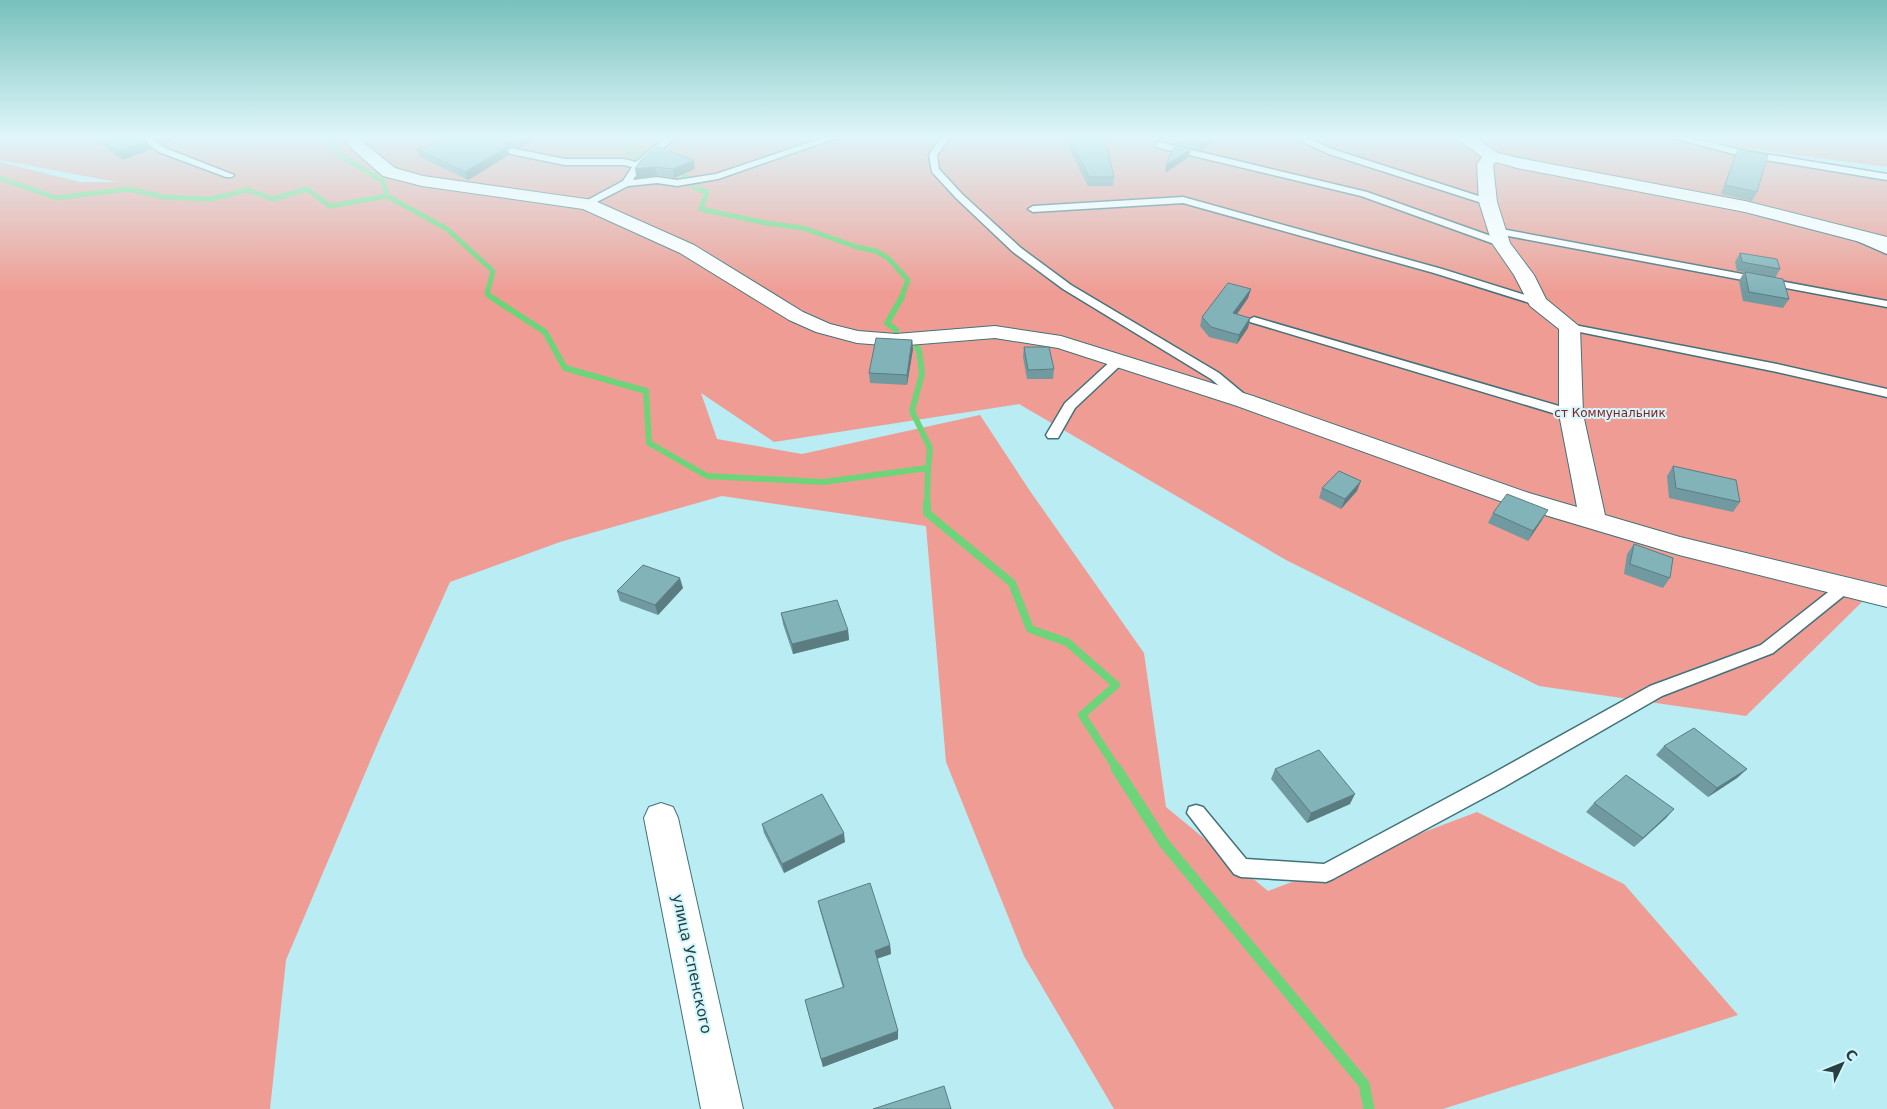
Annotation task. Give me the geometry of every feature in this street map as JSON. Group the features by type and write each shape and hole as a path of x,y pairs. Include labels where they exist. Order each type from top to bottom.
{"street":[{"path":"470,188 586,204 687,249 796,316 823,328 857,337 896,340 995,332 1061,342 1245,401 1520,499 1680,546 1887,597"},
{"path":"1487,188 1488,202 1499,237 1524,275 1537,302 1569,327 1571,414 1593,520"},
{"path":"1649,188 1797,218 1853,236 1887,243"},
{"name":"улица Успенского","path":"661,818 722,1109"}],"lane":[{"path":"586,204 617,188"},
{"path":"951,188 1017,250 1067,287 1215,376 1245,401"},
{"path":"1338,188 1364,194 1499,237 1887,304"},
{"path":"1444,188 1488,202"},
{"path":"1033,208 1183,200 1537,302"},
{"path":"1853,236 1887,251"},
{"path":"1254,320 1571,414"},
{"path":"1569,327 1777,368 1887,393"},
{"path":"1053,435 1070,406 1118,361"},
{"path":"1196,812 1241,868 1326,873 1496,781 1656,691 1767,649 1846,586"}],"green space":[{"name":"ст Коммунальник","path":"0,188 1887,188 1887,606 1864,600 1746,716 1539,686 1286,560 1019,404 774,442 701,393 717,439 802,454 980,415 1030,491 1144,653 1166,807 1268,891 1477,812 1624,884 1738,1015 1443,1109 1114,1109 1024,956 946,762 926,526 722,496 560,542 450,582 380,738 286,960 270,1109 0,1109"}],"building":[{"path":"1738,188 1758,188 1757,192"},
{"path":"1740,253 1777,259 1780,269 1742,262"},
{"path":"1745,272 1783,279 1789,299 1749,292"},
{"path":"1228,283 1251,289 1233,313 1250,318 1239,335 1211,327 1202,317"},
{"path":"876,338 912,340 907,375 869,373"},
{"path":"1024,347 1049,347 1054,369 1028,370"},
{"path":"1673,466 1736,480 1740,502 1676,488"},
{"path":"1339,471 1361,481 1345,499 1322,488"},
{"path":"1507,494 1548,510 1533,531 1493,513"},
{"path":"1634,544 1673,558 1670,578 1630,564"},
{"path":"643,565 680,578 655,605 617,591"},
{"path":"837,600 848,630 792,644 781,613"},
{"path":"1694,728 1747,769 1717,788 1664,746"},
{"path":"1319,750 1355,794 1311,813 1275,769"},
{"path":"1626,775 1674,809 1643,838 1594,803"},
{"path":"822,794 844,833 782,864 762,824"},
{"path":"870,883 890,945 875,951 898,1031 821,1059 805,1000 844,987 818,901"},
{"path":"944,1086 951,1109 873,1109"}],"waterway":[{"path":"27,188 56,198 129,189 163,197 211,199 247,190 273,199 307,189 330,206 387,196"},
{"path":"385,188 387,196"},
{"path":"696,188 707,192 701,209 766,223 803,228 857,247 876,251 888,258 908,280 901,298"},
{"path":"387,196 447,229 493,271 487,294 493,298"},
{"path":"491,297 545,332 565,368 646,391 649,443 707,476 823,482 928,468"},
{"path":"896,330 887,323 902,297"},
{"path":"917,348 919,350 922,374 912,411 930,448 928,468"},
{"path":"927,504 928,468"},
{"path":"927,504 927,513 1012,583 1030,629 1067,642 1116,685 1082,715 1117,769"},
{"path":"1116,768 1164,843 1364,1084 1369,1109"}]}
